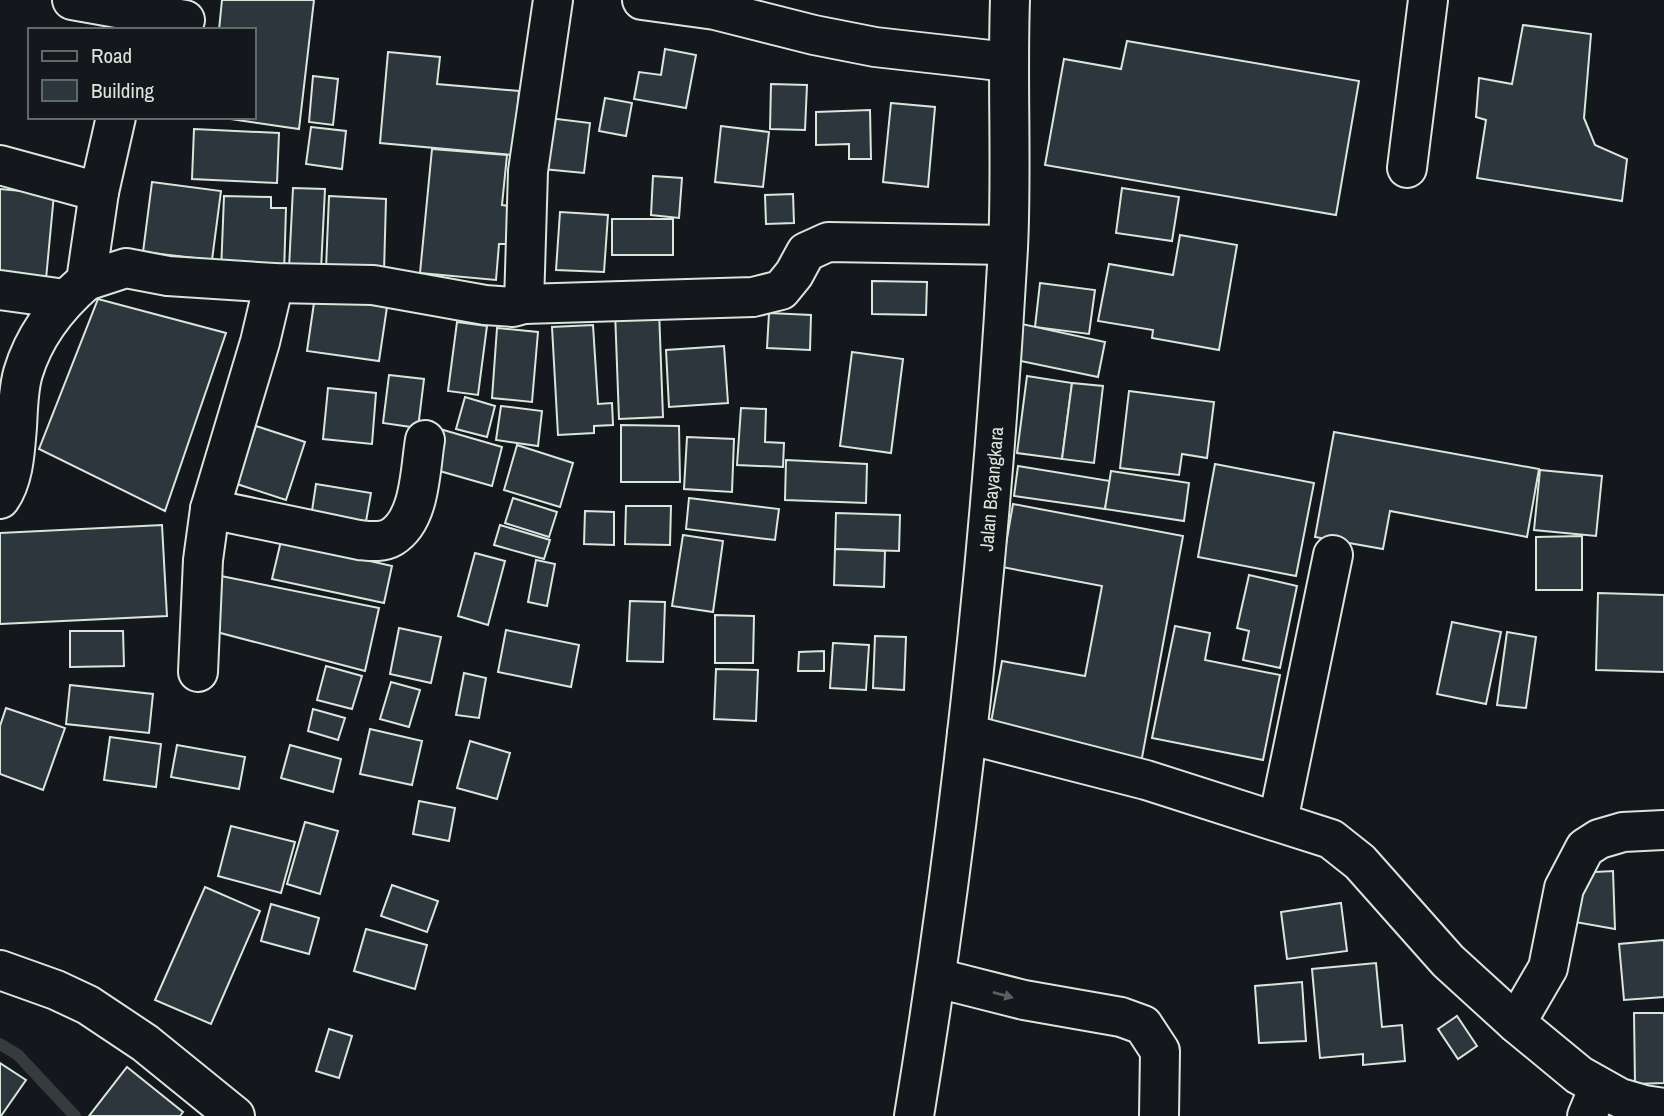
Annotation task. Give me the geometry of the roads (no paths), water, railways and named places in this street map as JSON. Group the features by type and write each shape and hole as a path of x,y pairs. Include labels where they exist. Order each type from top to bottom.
{"main road":[{"path":"72,0 187,17"},
{"path":"524,304 528,171 553,0"},
{"path":"642,0 715,10 732,7 814,35 875,47 1008,62"},
{"name":"Jalan Bayangkara","path":"914,1116 937,978 984,588 1008,245 1010,0"},
{"path":"1408,168 1428,0"},
{"path":"0,499 10,475 15,448 23,374 36,342 75,290 116,119"},
{"path":"0,165 99,191"},
{"path":"0,290 75,290 126,268 167,276 274,283 373,285 485,305 513,307 524,304 753,298 781,290 806,252 828,242 1008,245"},
{"path":"198,672 204,560 210,509 260,342 274,283"},
{"path":"210,509 380,542 393,537 409,519 415,502 425,440"},
{"path":"1278,821 1333,555"},
{"path":"967,734 1146,780 1331,839 1377,881 1431,945 1516,1023 1580,1075 1593,1101 1620,1098 1664,1108"},
{"path":"1516,1023 1548,968 1564,888 1584,848 1599,839 1623,832 1664,830"},
{"path":"0,970 56,990 88,1005 145,1043 235,1116"},
{"path":"937,978 1024,1000 1121,1017 1143,1024 1160,1051 1159,1116"}],"waterway":[{"path":"0,1044 18,1055 75,1116"}]}
